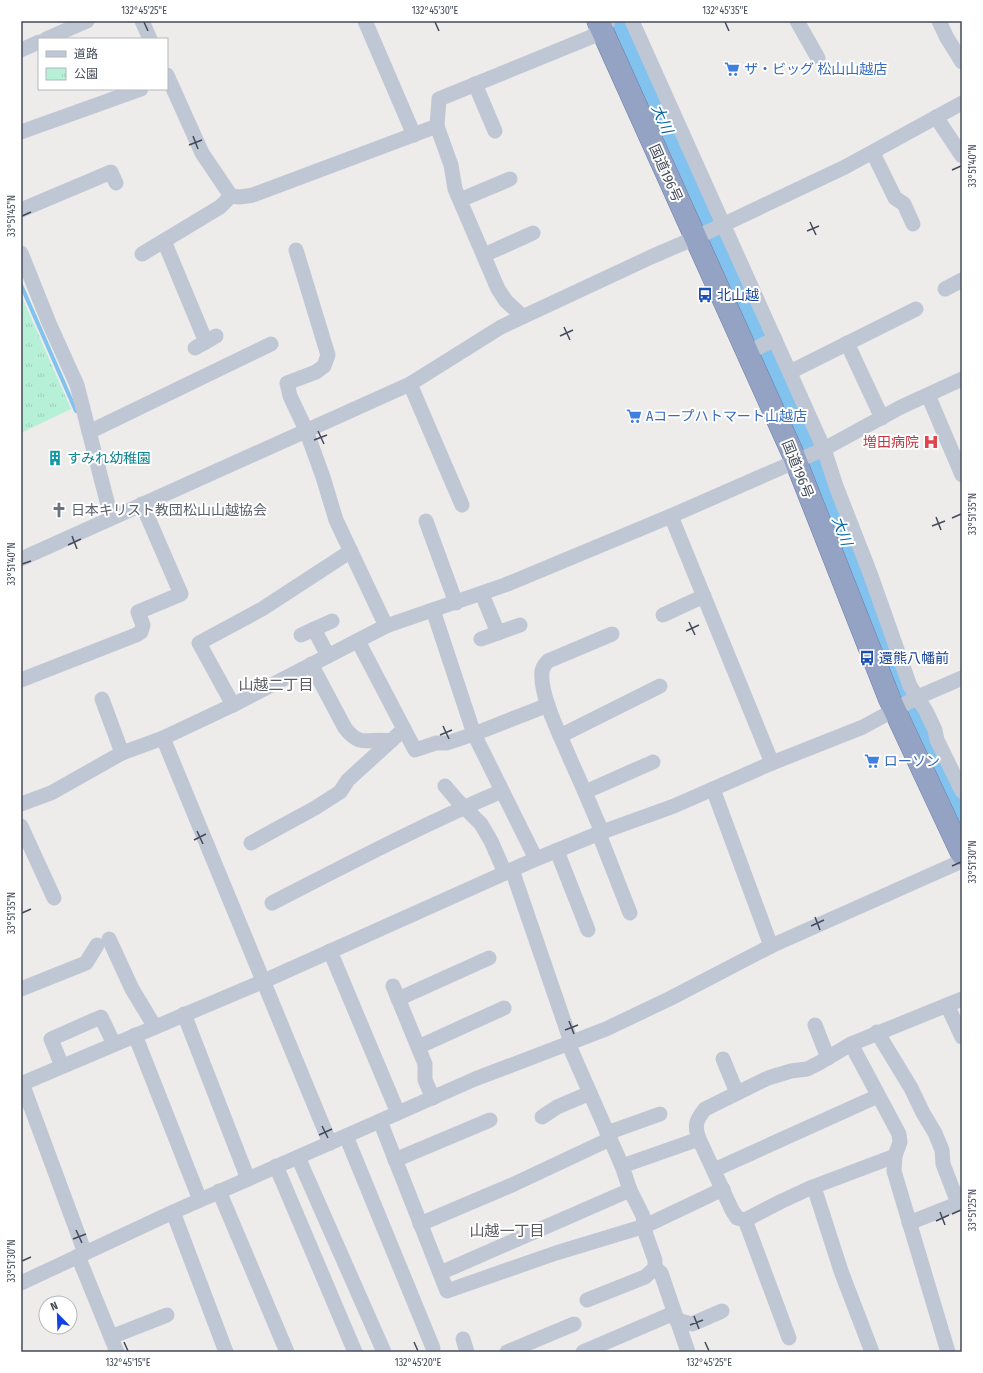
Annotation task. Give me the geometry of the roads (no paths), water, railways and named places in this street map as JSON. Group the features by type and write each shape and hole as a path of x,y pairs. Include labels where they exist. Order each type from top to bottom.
{"highway":[{"name":"国道196号","path":"604,22 711,231 752,350 812,455 962,854"}],"street":[{"path":"48,38 87,21"},
{"path":"142,21 150,38"},
{"path":"364,21 414,135"},
{"path":"632,21 711,231 790,372 812,455 836,486 870,573 910,686 906,703"},
{"path":"797,21 818,58"},
{"path":"939,21 947,38 962,62"},
{"path":"522,316 506,302 498,289 455,189 451,165 437,126 439,99 591,37 604,22"},
{"path":"21,50 38,42"},
{"path":"168,78 202,153 231,196 240,197 253,195 437,126"},
{"path":"475,84 495,131"},
{"path":"21,132 137,90"},
{"path":"21,559 111,517 410,384 501,327 522,316 711,231 872,153 962,103"},
{"path":"936,117 962,156"},
{"path":"872,153 895,198 904,204 913,224"},
{"path":"21,210 111,172 116,183"},
{"path":"460,200 510,179"},
{"path":"142,254 220,207 231,196"},
{"path":"484,255 533,233"},
{"path":"164,241 206,342"},
{"path":"296,250 328,355 324,366 316,372 287,383 290,396 306,430 323,477 336,520 386,626"},
{"path":"21,253 49,323 77,385 111,517"},
{"path":"945,289 962,280"},
{"path":"790,372 916,309"},
{"path":"752,350 773,340"},
{"path":"89,432 271,344"},
{"path":"847,344 882,418"},
{"path":"21,804 51,793 122,753 163,738 233,705 386,626 482,594 671,516 812,455 882,418 962,379"},
{"path":"410,384 462,505"},
{"path":"928,395 962,475"},
{"path":"21,680 142,632 143,625 138,612 181,594 142,504"},
{"path":"671,516 772,763"},
{"path":"426,521 456,603"},
{"path":"233,705 199,643 262,609 350,551"},
{"path":"482,594 498,633"},
{"path":"663,614 704,596"},
{"path":"433,610 474,734 536,859"},
{"path":"328,656 308,632 332,621"},
{"path":"481,639 520,625"},
{"path":"612,634 548,661 544,664 542,672 548,705 585,792 630,913"},
{"path":"358,641 415,750 436,743 447,743 474,734 548,705"},
{"path":"311,664 345,728 351,736 372,742 382,740 390,741"},
{"path":"117,1352 22,1084 264,981 536,859 674,806 772,763 863,727 906,703 962,678"},
{"path":"560,736 660,686"},
{"path":"102,699 122,753"},
{"path":"906,703 926,711 935,730 937,740 962,791"},
{"path":"251,843 315,808 340,792 348,780 404,729"},
{"path":"163,738 330,1143"},
{"path":"585,792 653,762"},
{"path":"445,786 481,824 508,872 569,1043 622,1166 630,1190 643,1216 646,1235 655,1260 655,1268 645,1277 587,1300"},
{"path":"713,789 771,946"},
{"path":"272,903 383,846 464,807 502,792"},
{"path":"21,826 54,898"},
{"path":"557,851 588,930"},
{"path":"22,1277 82,1254 248,1178 475,1080 606,1029 635,1016 771,946 962,861"},
{"path":"21,989 81,972 86,963 103,942 154,1027"},
{"path":"330,951 398,1113"},
{"path":"433,1098 425,1080 425,1064 395,992 489,958"},
{"path":"895,1156 814,1187 745,1220 737,1218 732,1210 696,1130 700,1115 705,1109 737,1093 768,1078 807,1069 851,1044 962,999"},
{"path":"947,1005 962,1037"},
{"path":"418,1047 504,1008"},
{"path":"184,1014 248,1178"},
{"path":"62,1066 51,1039 101,1017 114,1044"},
{"path":"814,1025 828,1058"},
{"path":"878,1032 911,1088 935,1133 942,1150 943,1164 960,1202 909,1224"},
{"path":"135,1035 200,1200"},
{"path":"851,1044 898,1134 900,1142 895,1156 894,1171 948,1352"},
{"path":"723,1058 737,1093"},
{"path":"542,1117 557,1107 590,1093"},
{"path":"714,1170 878,1096"},
{"path":"420,1224 512,1185 609,1136 660,1114"},
{"path":"395,1160 490,1120"},
{"path":"380,1121 446,1291 556,1253 645,1226 723,1189"},
{"path":"346,1136 433,1348"},
{"path":"622,1166 699,1139"},
{"path":"298,1156 384,1352"},
{"path":"276,1166 355,1352"},
{"path":"814,1187 841,1271 872,1352"},
{"path":"440,1273 630,1190"},
{"path":"220,1191 287,1352"},
{"path":"173,1212 226,1352"},
{"path":"745,1220 790,1338"},
{"path":"655,1268 661,1273 688,1352"},
{"path":"583,1352 675,1316 692,1324 722,1311"},
{"path":"111,1337 167,1315"},
{"path":"507,1352 574,1324"}],"waterway":[{"name":"大川","path":"618,21 706,217"},
{"name":"大川","path":"719,243 804,429 902,690 962,820"},
{"path":"21,285 76,411"}],"place":[{"name":"ザ・ビッグ 松山山越店","path":"732,69"},
{"name":"北山越","path":"705,295"},
{"name":"Aコープハトマート山越店","path":"634,416"},
{"name":"増田病院","path":"931,442"},
{"name":"すみれ幼稚園","path":"55,458"},
{"name":"日本キリスト教団松山山越協会","path":"59,510"},
{"name":"還熊八幡前","path":"867,658"},
{"name":"ローソン","path":"872,761"}],"district":[{"name":"山越二丁目","path":"276,685"},
{"name":"山越一丁目","path":"507,1231"}]}
